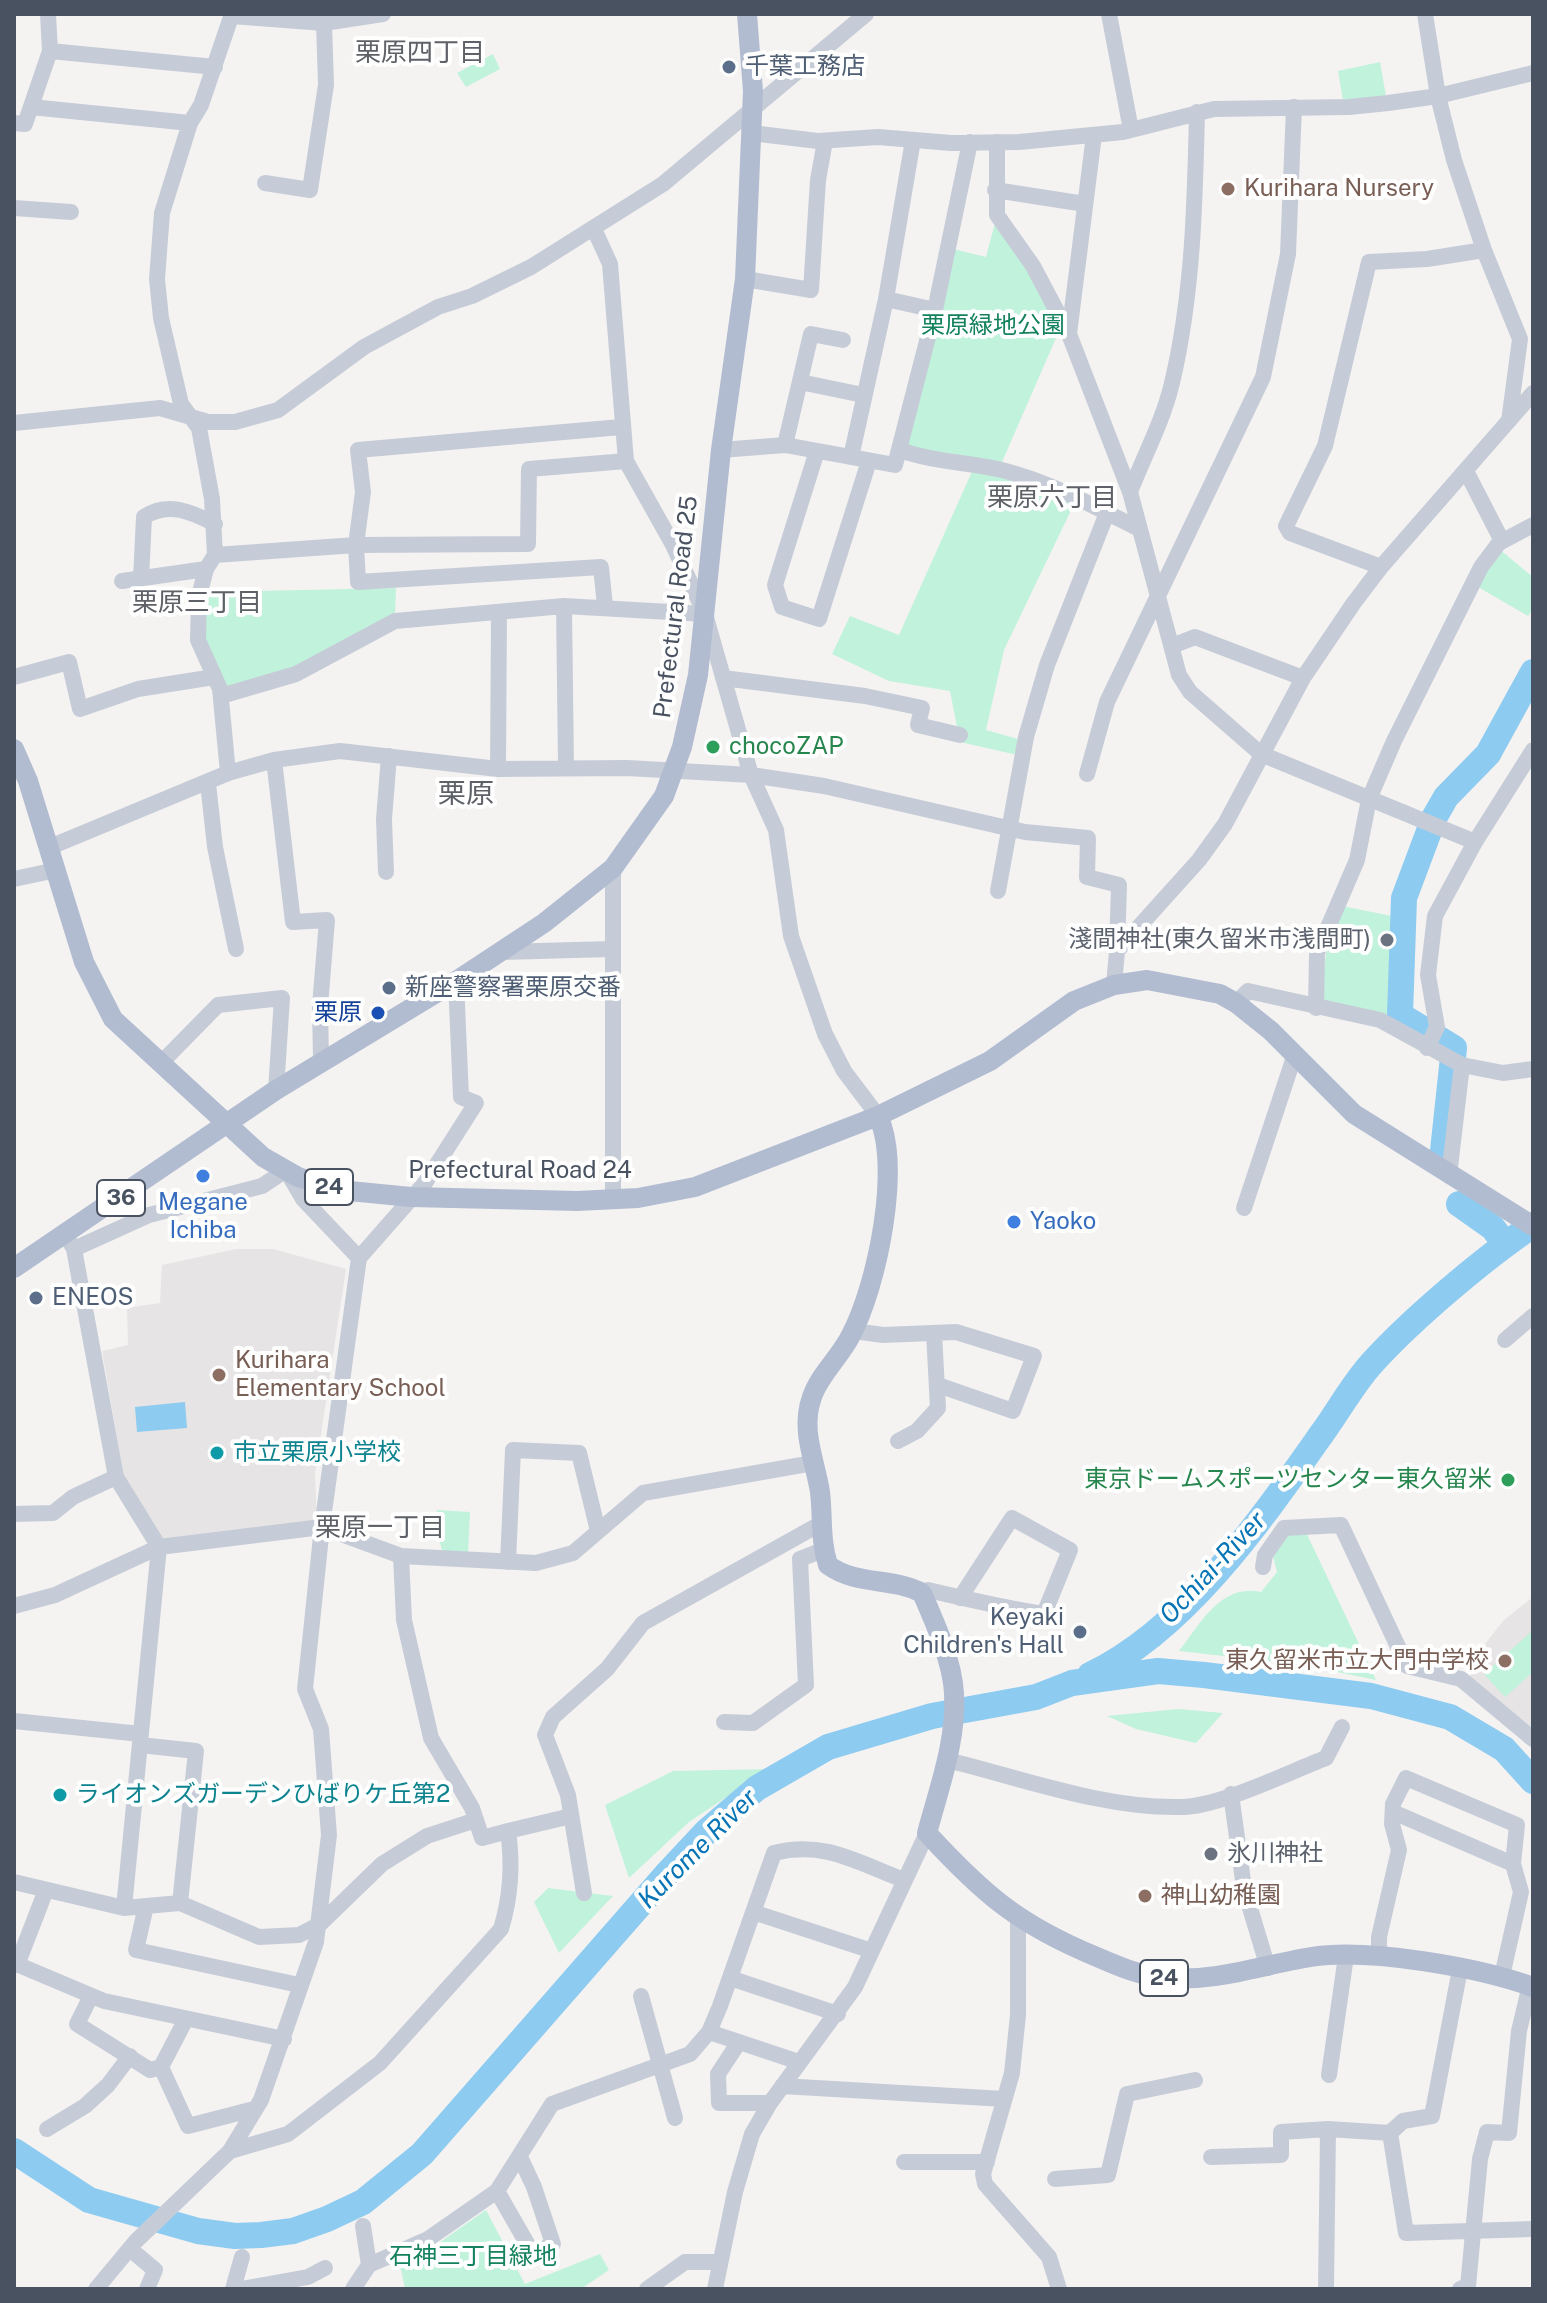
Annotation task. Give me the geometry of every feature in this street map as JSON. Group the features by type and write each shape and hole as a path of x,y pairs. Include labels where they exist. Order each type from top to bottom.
{"main road":[{"name":"Prefectural Road 25","path":"226,1124 321,1060 502,952 576,899 613,868 649,820 675,770 695,689 721,450 745,279 753,107 747,14"},
{"name":"Prefectural Road 24","path":"14,749 50,847 95,990 119,1027 226,1124 286,1170 355,1194 613,1201 695,1187 878,1116 990,1061 1074,1001 1114,985 1147,980 1220,994 1236,1003 1271,1031 1354,1114 1525,1222"},
{"path":"878,1116 887,1133 888,1197 879,1255 854,1331 812,1395 807,1438 820,1495 820,1524 828,1565 843,1576 912,1588 922,1593 954,1692 947,1760 927,1833"},
{"name":"36","path":"14,1268 70,1242 226,1124"},
{"name":"24","path":"927,1833 986,1895 1018,1920 1067,1945 1135,1973 1166,1978 1218,1978 1311,1957 1379,1957 1502,1976 1532,1986"}],"street":[{"path":"14,123 25,124 50,51 48,14"},
{"path":"228,773 221,696 198,640 199,596 210,562 215,524 199,428 181,404 161,318 157,279 162,213 190,123 201,105 232,15 324,23 383,14"},
{"path":"14,423 160,408 208,422 235,422 278,410 364,347 438,307 472,296 519,273 663,184 866,14"},
{"path":"1109,14 1131,130"},
{"path":"1425,14 1438,96 1454,160 1484,250 1520,339 1509,423"},
{"path":"265,183 310,190 326,85 324,23"},
{"path":"50,51 215,67"},
{"path":"751,133 825,141 878,137 970,142 1094,135 1131,130 1197,112 1349,107 1438,96 1533,73"},
{"path":"31,107 190,123"},
{"path":"1087,774 1107,702 1126,669 1158,592 1263,377 1288,254 1294,107"},
{"path":"1130,492 1172,384 1185,318 1195,222 1197,112"},
{"path":"1069,334 1094,135"},
{"path":"851,457 886,299 913,140"},
{"path":"745,279 811,290 818,180 825,141"},
{"path":"721,450 785,445 895,465 935,310 970,142"},
{"path":"997,142 997,215 1033,266 1069,334 1130,492 1179,675 1190,692 1261,754 1475,842"},
{"path":"995,190 1085,204"},
{"path":"14,208 71,212"},
{"path":"594,229 610,264 626,461 672,543 705,614 751,775 776,830 791,936 825,1034 844,1071 878,1116"},
{"path":"1381,567 1290,533 1286,526 1325,446 1369,262 1427,259 1484,250"},
{"path":"886,299 935,310"},
{"path":"785,445 811,334 843,340"},
{"path":"800,382 863,395"},
{"path":"1117,951 1199,860 1225,824 1303,678 1381,567 1533,393"},
{"path":"605,606 601,567 358,582 356,545 363,492 358,450 621,427"},
{"path":"900,450 925,459 1009,472 1139,529"},
{"path":"817,451 775,585 782,607 819,619 869,461"},
{"path":"122,581 210,562 356,545 528,544 529,469 626,461"},
{"path":"1466,471 1502,541"},
{"path":"141,579 144,517 153,510 185,509 215,524"},
{"path":"998,891 1026,737 1047,665 1107,513"},
{"path":"1316,1008 1317,953 1357,860 1369,799 1394,741 1436,662 1473,581 1502,541 1533,525"},
{"path":"221,696 296,674 395,621 564,606 705,614"},
{"path":"564,606 566,767"},
{"path":"498,769 499,613"},
{"path":"1172,646 1195,637 1303,678"},
{"path":"14,677 69,662 80,709 138,689 214,677"},
{"path":"723,678 865,696 922,708 918,725 960,735"},
{"path":"1434,1043 1428,975 1435,916 1475,842 1533,750"},
{"path":"50,847 228,773 274,760 340,751 498,769 566,767 751,775 824,786 1008,828 1088,838 1087,877 1119,885 1114,985"},
{"path":"386,872 384,819 389,756"},
{"path":"274,760 293,922 327,920 320,1006 321,1060"},
{"path":"208,783 215,847 236,949"},
{"path":"613,868 613,1201"},
{"path":"14,879 56,870"},
{"path":"502,952 611,949"},
{"path":"96,2289 133,2245 230,2151 261,2100 284,2039 320,1924 329,1835 321,1729 305,1689 322,1527 359,1258 425,1183 476,1103 461,1097 456,981"},
{"path":"1236,1003 1248,991 1380,1020 1434,1043 1460,1065 1503,1073 1533,1069"},
{"path":"160,1064 218,1005 282,998 276,1090"},
{"path":"1244,1208 1294,1057"},
{"path":"1449,1176 1460,1065"},
{"path":"124,1908 159,1547 116,1477 70,1242 149,1215 262,1186 286,1170 303,1199 359,1258"},
{"path":"1505,1340 1533,1316"},
{"path":"854,1331 883,1335 956,1332 1034,1356 1013,1411 938,1385"},
{"path":"898,1441 917,1431 938,1408 934,1333"},
{"path":"508,1562 513,1450 579,1453 598,1531"},
{"path":"14,1606 55,1595 159,1547 322,1527 401,1556 536,1563 573,1553 643,1493 813,1463"},
{"path":"14,1514 53,1513 73,1497 116,1477"},
{"path":"922,1593 928,1590 960,1598 1044,1614 1070,1550 1012,1518 960,1598"},
{"path":"584,1893 568,1795 545,1735 553,1717 607,1669 643,1623 820,1524"},
{"path":"1263,1567 1265,1555 1284,1528 1341,1525 1407,1666 1461,1679 1533,1739"},
{"path":"724,1722 753,1723 806,1685 800,1559 823,1550"},
{"path":"401,1556 404,1620 431,1738 476,1820 482,1838 571,1816"},
{"path":"14,1721 196,1751 180,1903"},
{"path":"947,1760 1086,1797 1183,1808 1231,1794 1326,1758 1342,1727"},
{"path":"1379,1957 1379,1937 1399,1850 1393,1812 1406,1778 1517,1825 1513,1864 1521,1892 1502,1976"},
{"path":"1231,1794 1244,1888 1268,1968"},
{"path":"1393,1812 1513,1864"},
{"path":"14,1882 124,1908 180,1903 259,1937 299,1935 320,1924 382,1864 427,1836 476,1820"},
{"path":"230,2151 288,2134 380,2063 501,1929 508,1907 512,1862 508,1831"},
{"path":"715,2289 718,2262 752,2134 799,2062 838,2014 872,1951 927,1833"},
{"path":"353,2289 369,2265 428,2239 497,2191 552,2104 658,2063 690,2054 709,2032 774,1853 800,1846 818,1847 904,1880"},
{"path":"46,1890 16,1964 91,1996 284,2039"},
{"path":"146,1906 136,1950 299,1985"},
{"path":"753,1912 872,1951"},
{"path":"1018,1920 1018,2015 1012,2073 987,2162 985,2184 1049,2257 1059,2289"},
{"path":"1329,2075 1346,1956"},
{"path":"1211,2157 1281,2155 1281,2132 1328,2129 1390,2133 1403,2121 1432,2116 1460,1969"},
{"path":"730,1978 838,2014"},
{"path":"1460,2289 1468,2286 1480,2159 1487,2132 1509,2133 1519,2031 1532,1986"},
{"path":"91,1996 77,2024 150,2070 161,2067 186,2019"},
{"path":"641,1996 675,2118"},
{"path":"709,2032 799,2062"},
{"path":"739,2042 718,2074 719,2103 770,2103"},
{"path":"47,2129 85,2106 108,2085 130,2056"},
{"path":"161,2067 188,2126 254,2109"},
{"path":"1055,2179 1108,2175 1127,2094 1195,2080"},
{"path":"782,2086 1004,2099"},
{"path":"1326,2289 1328,2129"},
{"path":"1390,2133 1406,2233 1533,2229"},
{"path":"497,2191 533,2254 553,2244 534,2187 520,2157"},
{"path":"904,2162 987,2162"},
{"path":"363,2226 369,2265"},
{"path":"133,2245 155,2270 147,2289"},
{"path":"233,2289 242,2257"},
{"path":"647,2289 685,2262 718,2262"},
{"path":"241,2289 305,2283 325,2268"}],"shaded area":[{"name":"Kurihara Elementary School","path":"236,1249 273,1249 346,1269 315,1474 317,1525 163,1542 124,1479 102,1351 128,1345 127,1308 160,1303 162,1265"},
{"name":"東久留米市立大門中学校","path":"1533,1597 1533,1728 1470,1677 1484,1645 1504,1620"}],"green space":[{"path":"493,54 500,69 466,87 457,73"},
{"path":"1380,62 1387,102 1344,106 1338,71"},
{"name":"栗原緑地公園","path":"997,215 1063,322 999,469 1076,500 1004,650 986,730 1025,741 1022,756 960,742 950,691 889,681 832,654 850,616 899,635 974,467 900,450 949,248 986,257"},
{"path":"1499,549 1533,577 1533,609 1528,616 1478,587"},
{"path":"396,588 395,616 296,671 223,693 204,641 208,592"},
{"path":"1342,906 1397,917 1395,1023 1327,1004 1321,998 1326,954"},
{"path":"437,1510 470,1512 468,1554 443,1553 434,1524"},
{"path":"1305,1530 1376,1680 1304,1665 1179,1651 1204,1618 1223,1600 1247,1591 1261,1592 1277,1572 1273,1556 1289,1532"},
{"path":"1533,1630 1533,1672 1505,1697 1484,1674"},
{"path":"1178,1709 1223,1713 1196,1743 1136,1729 1107,1716"},
{"path":"769,1769 689,1822 629,1878 605,1805 673,1771"},
{"path":"548,1888 613,1896 559,1953 534,1902"},
{"name":"石神三丁目緑地","path":"486,2210 525,2284 600,2254 609,2270 581,2289 405,2289 399,2260 433,2247"}],"water":[{"path":"185,1402 187,1428 137,1432 135,1407"}],"waterway":[{"path":"1443,1151 1454,1048 1400,1015 1404,898 1434,818 1446,797 1488,754 1533,672"},
{"path":"1459,1204 1493,1228 1505,1244"},
{"name":"Ochiai-River","path":"1090,1675 1125,1655 1190,1601 1248,1534 1372,1363 1449,1290 1533,1225"},
{"name":"Kurome River","path":"14,2151 89,2200 198,2231 235,2236 293,2231 363,2202 422,2154 665,1876 708,1830 757,1788 828,1747 932,1716 1036,1697 1072,1683 1158,1671 1204,1675 1371,1696 1450,1717 1504,1749 1533,1781"}],"place":[{"name":"千葉工務店","path":"729,67"},
{"name":"Kurihara Nursery","path":"1228,189"},
{"name":"chocoZAP","path":"713,747"},
{"name":"淺間神社(東久留米市浅間町)","path":"1387,940"},
{"name":"新座警察署栗原交番","path":"389,988"},
{"name":"栗原","path":"378,1013"},
{"name":"Megane Ichiba","path":"203,1176"},
{"name":"Yaoko","path":"1014,1222"},
{"name":"ENEOS","path":"36,1298"},
{"name":"Kurihara Elementary School","path":"219,1375"},
{"name":"市立栗原小学校","path":"217,1453"},
{"name":"東京ドームスポーツセンター東久留米","path":"1508,1480"},
{"name":"Keyaki Children's Hall","path":"1080,1632"},
{"name":"東久留米市立大門中学校","path":"1505,1661"},
{"name":"ライオンズガーデンひばりケ丘第2","path":"60,1795"},
{"name":"氷川神社","path":"1211,1854"},
{"name":"神山幼稚園","path":"1145,1896"}],"district":[{"name":"栗原四丁目","path":"420,53"},
{"name":"栗原六丁目","path":"1052,498"},
{"name":"栗原三丁目","path":"197,603"},
{"name":"栗原","path":"466,794"},
{"name":"栗原一丁目","path":"380,1528"}]}
